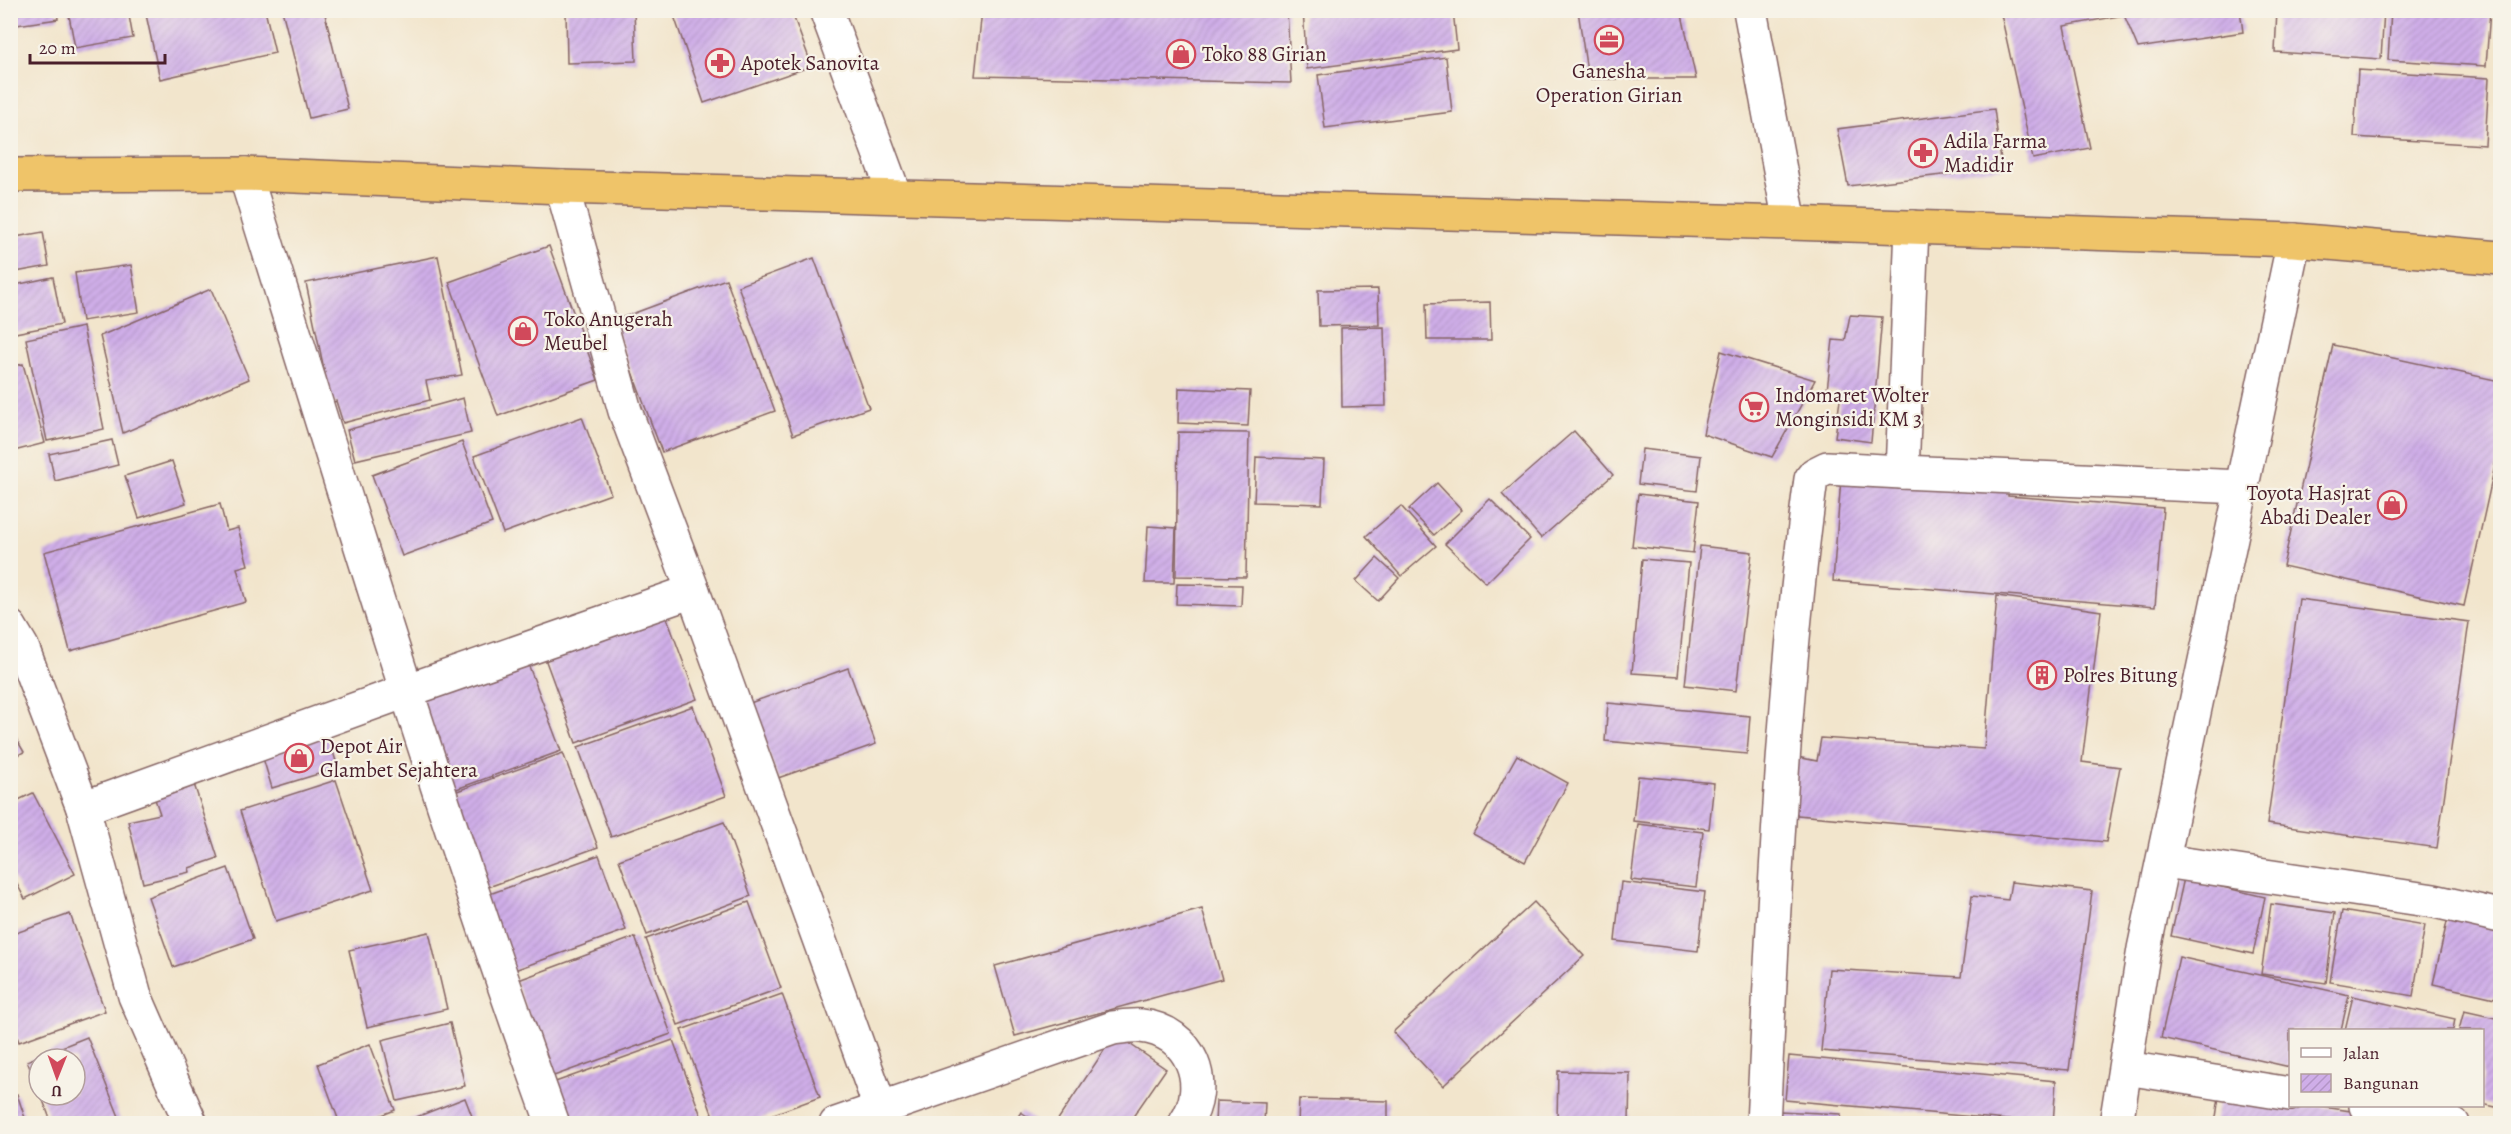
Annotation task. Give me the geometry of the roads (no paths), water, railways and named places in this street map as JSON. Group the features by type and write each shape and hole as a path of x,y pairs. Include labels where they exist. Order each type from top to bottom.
{"highway":[{"path":"10,175 245,174 562,187 1790,223 2294,240 2500,256"}],"street":[{"path":"826,10 895,196"},
{"path":"1750,10 1790,223"},
{"path":"245,174 406,691 553,1124"},
{"path":"562,187 625,411 693,591 880,1107"},
{"path":"1902,472 1912,227"},
{"path":"2116,1124 2144,949 2294,240"},
{"path":"1763,1124 1776,847 1788,695 1811,479 1815,474 1827,468 2242,488"},
{"path":"83,808 406,691 693,591"},
{"path":"10,627 22,648 83,808 135,996 191,1124"},
{"path":"2164,861 2434,901 2500,916"},
{"path":"836,1124 1113,1028 1142,1026 1163,1033 1186,1049 1196,1068 1197,1090 1193,1112 1185,1124"},
{"path":"2126,1068 2289,1094"},
{"path":"2372,1107 2418,1114 2453,1124"}],"place":[{"name":"Ganesha Operation Girian","path":"1609,40"},
{"name":"Toko 88 Girian","path":"1181,54"},
{"name":"Apotek Sanovita","path":"720,63"},
{"name":"Adila Farma Madidir","path":"1923,153"},
{"name":"Toko Anugerah Meubel","path":"523,331"},
{"name":"Indomaret Wolter Monginsidi KM 3","path":"1754,407"},
{"name":"Toyota Hasjrat Abadi Dealer","path":"2392,505"},
{"name":"Polres Bitung","path":"2042,675"},
{"name":"Depot Air Glambet Sejahtera","path":"299,758"}]}
